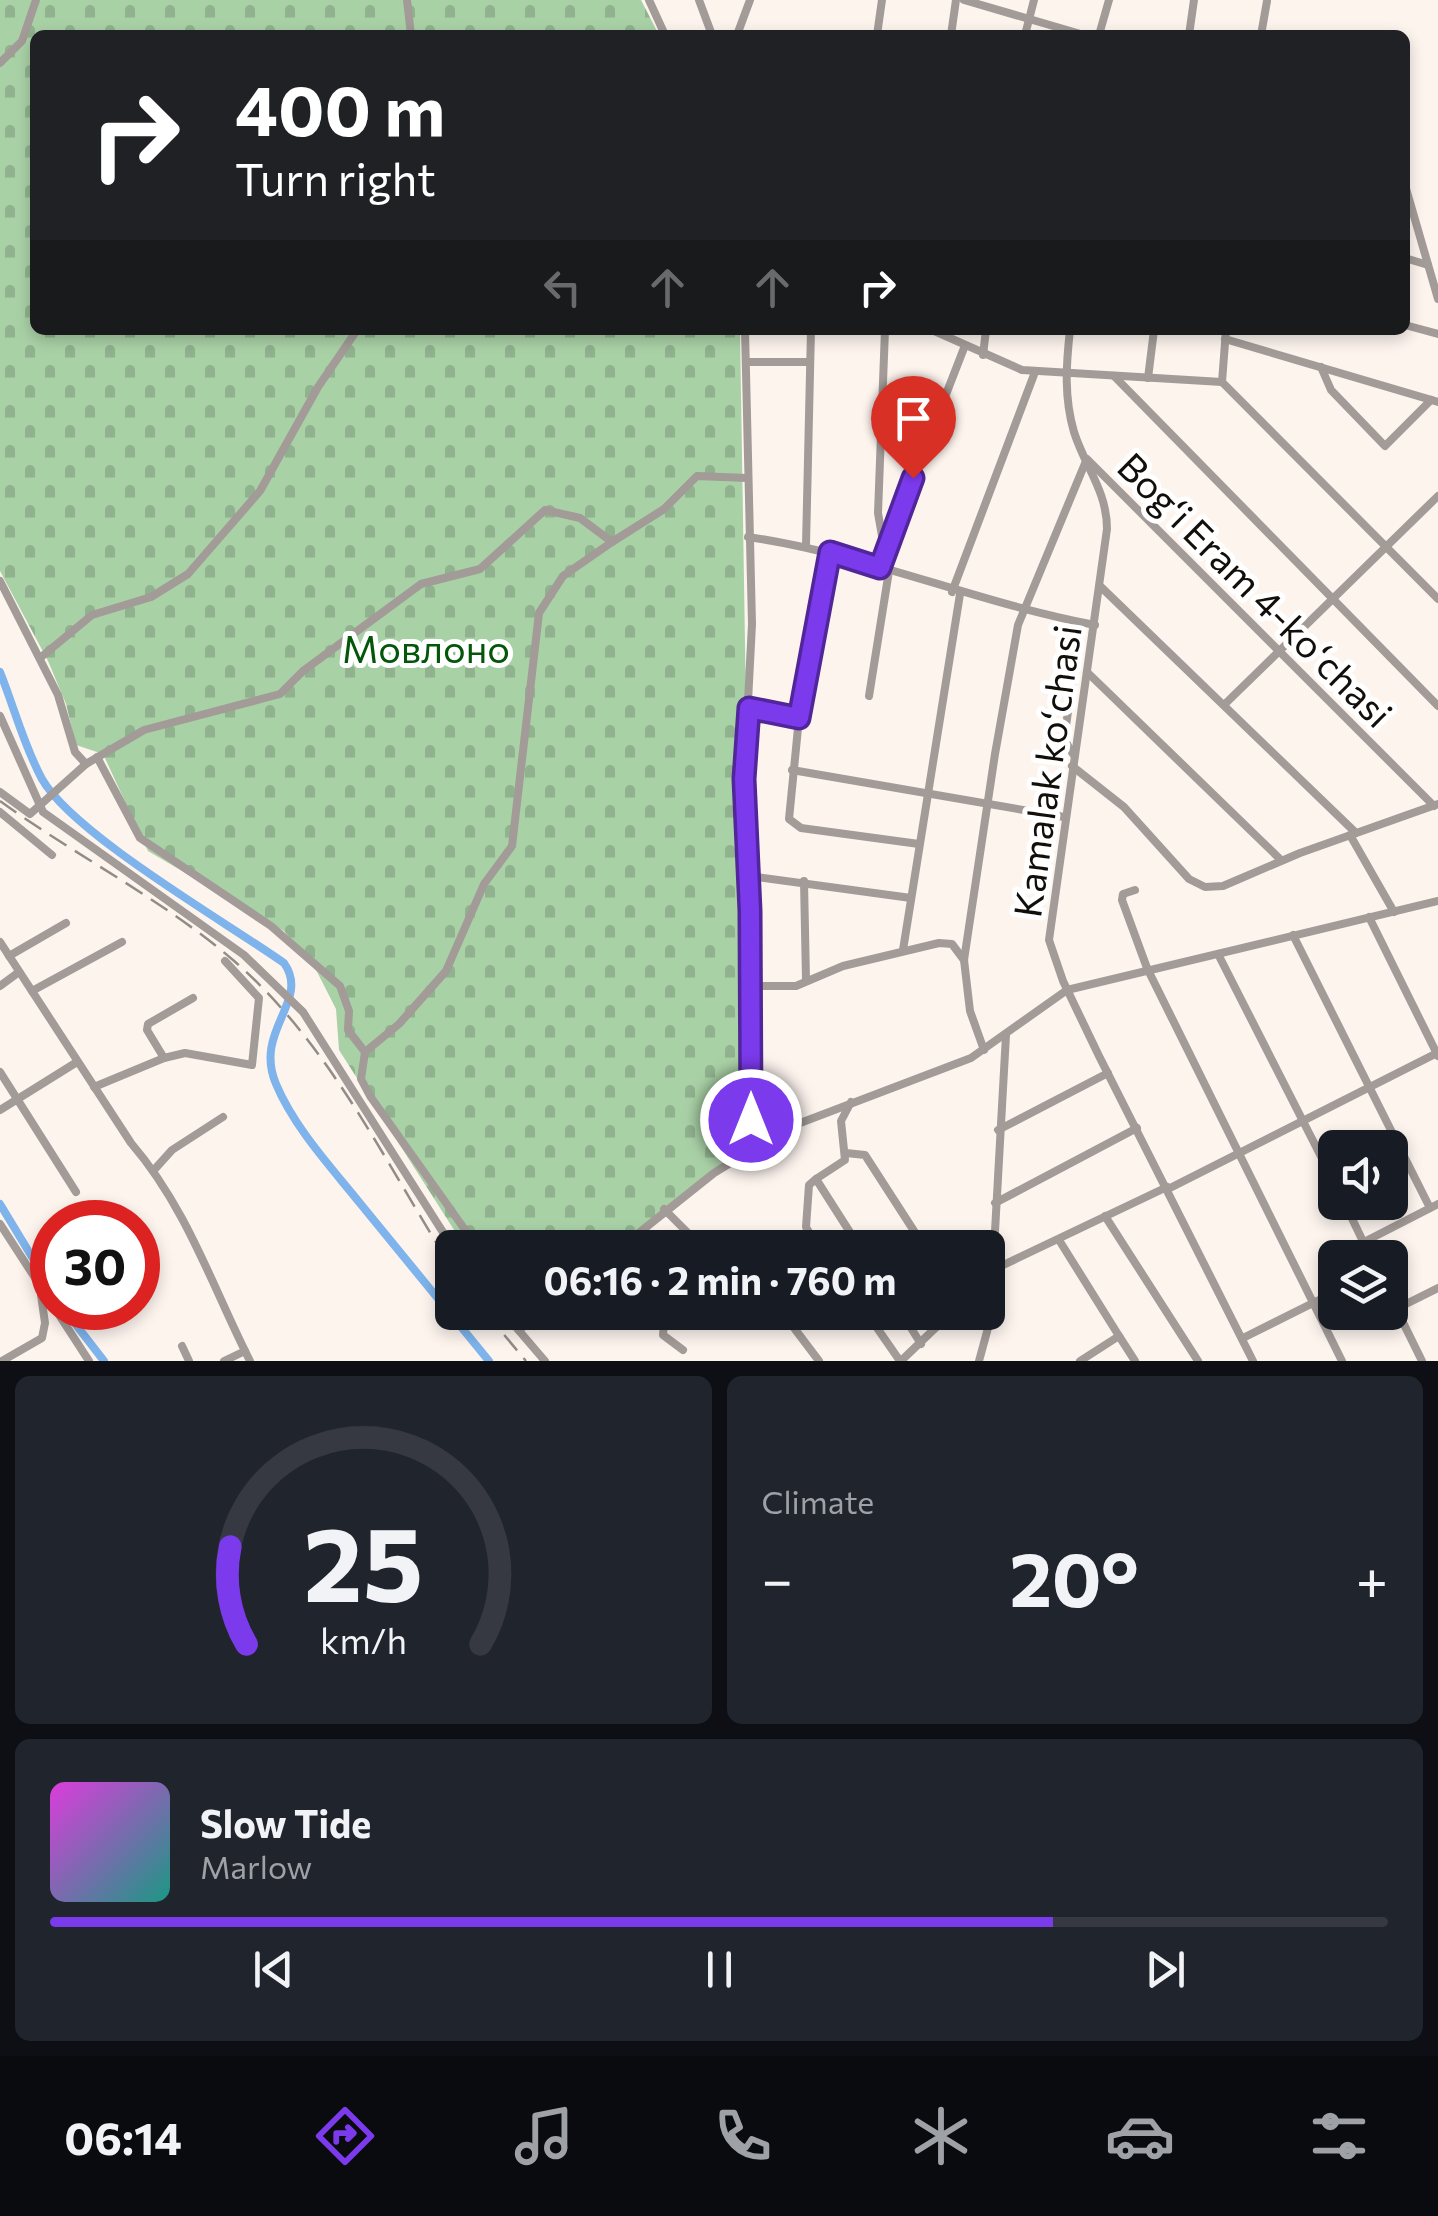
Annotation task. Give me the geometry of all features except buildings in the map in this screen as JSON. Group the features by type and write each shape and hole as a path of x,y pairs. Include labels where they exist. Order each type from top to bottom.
{"street":[{"path":"0,63 22,41 36,0"},
{"path":"408,0 411,30"},
{"path":"648,0 663,30"},
{"path":"699,0 710,30"},
{"path":"739,30 750,0"},
{"path":"878,30 882,0"},
{"path":"952,30 960,0 1069,30"},
{"path":"1026,30 1034,0"},
{"path":"1100,30 1109,0"},
{"path":"1190,30 1194,0"},
{"path":"1263,30 1267,2"},
{"path":"1410,204 1438,299"},
{"path":"1410,260 1428,265"},
{"path":"1410,326 1438,334"},
{"path":"40,658 92,615 152,596 188,574 260,491 318,387 354,335"},
{"path":"745,335 749,708 744,779 749,876 751,1120 757,1148"},
{"path":"806,545 811,335"},
{"path":"868,696 885,553 878,512 884,335"},
{"path":"941,335 964,348 1035,372 1222,382 1438,599"},
{"path":"983,355 985,335"},
{"name":"Kamalak koʻchasi","path":"1069,335 1065,374 1070,415 1105,501 1095,625 1048,928 1052,954 1252,1358"},
{"path":"1148,378 1153,335"},
{"path":"1222,382 1226,335"},
{"path":"1229,335 1434,401"},
{"path":"885,553 964,348"},
{"path":"746,362 810,362"},
{"path":"1321,367 1330,390 1385,446 1434,401"},
{"path":"903,950 956,593 1035,372"},
{"path":"1114,376 1438,706"},
{"path":"984,1050 970,1011 964,960 988,801 1018,626 1084,457"},
{"name":"Bogʻi Eram 4-koʻchasi","path":"1084,457 1436,805"},
{"path":"364,1052 399,1024 446,971 484,884 512,846 518,824 519,758 535,669 539,613 563,576 664,509 697,476 747,478"},
{"path":"1226,703 1278,648 1437,498"},
{"path":"0,792 30,814 86,764 144,730 280,694 303,671 421,584 480,570 545,510 580,518 612,542"},
{"path":"748,537 806,545 1024,612 1095,625"},
{"path":"830,552 799,718 788,814 793,825 919,844"},
{"path":"0,581 58,695 75,752 86,764"},
{"path":"1100,586 1226,703 1353,834 1394,912"},
{"path":"1073,754 1064,739 1078,644"},
{"path":"1086,672 1281,860"},
{"path":"749,708 799,718"},
{"path":"0,716 41,803 74,837 244,956 303,1012 444,1230"},
{"path":"97,757 140,838 225,899 271,926 340,986 349,1011 348,1030 364,1052 363,1084 465,1230"},
{"path":"1072,766 1124,807 1166,857 1196,883 1223,886 1281,860 1436,805"},
{"path":"792,770 1064,816"},
{"path":"0,812 52,855"},
{"path":"749,876 911,898"},
{"path":"804,881 806,980"},
{"path":"1135,890 1123,894 1122,900 1146,968 1342,1361"},
{"path":"643,1230 664,1209 787,1128 984,1050 1067,990 1146,968 1437,904"},
{"path":"1005,1264 1239,1154 1437,1054 1369,917"},
{"path":"9,956 66,923"},
{"path":"1293,935 1434,1206 1368,1240"},
{"path":"0,942 202,1248 216,1293 250,1361"},
{"path":"32,992 122,942"},
{"path":"751,986 791,987 903,950 947,942 964,960"},
{"path":"1218,954 1318,1151"},
{"path":"94,1087 164,1058 205,1054 248,1065 254,1062 260,998 225,961"},
{"path":"0,986 20,972"},
{"path":"164,1058 147,1030 148,1024 194,998"},
{"path":"994,1230 1006,1035"},
{"path":"0,1110 77,1062"},
{"path":"0,1072 76,1192"},
{"path":"998,1130 1108,1072"},
{"path":"810,1230 806,1222 809,1185 842,1163 846,1154 841,1122 850,1102"},
{"path":"154,1170 172,1150 223,1117"},
{"path":"995,1203 1136,1128"},
{"path":"846,1154 865,1156 913,1230"},
{"path":"816,1179 849,1230"},
{"path":"664,1209 684,1230"},
{"path":"1105,1216 1198,1361"},
{"path":"0,1224 30,1274"},
{"path":"1059,1240 1135,1361"},
{"path":"0,1251 12,1244"},
{"path":"1408,1303 1438,1288"},
{"path":"1242,1338 1318,1300"},
{"path":"2,1361 42,1338 44,1330"},
{"path":"68,1330 89,1361"},
{"path":"519,1330 545,1361"},
{"path":"662,1330 683,1350"},
{"path":"796,1330 820,1361"},
{"path":"879,1330 901,1361 935,1330"},
{"path":"912,1330 921,1344"},
{"path":"978,1361 987,1330"},
{"path":"1406,1330 1422,1361"},
{"path":"1080,1361 1119,1336"},
{"path":"182,1346 189,1361"},
{"path":"224,1361 245,1351"},
{"path":"1240,1361 1252,1358"}],"green space":[{"name":"Мовлоно","path":"0,0 641,0 656,30 30,30 30,335 740,335 753,1146 645,1230 454,1230 339,1050 336,1009 312,962 284,931 148,851 103,754 76,745 66,704 0,571"}],"waterway":[{"path":"0,672 24,740 42,779 59,801 117,851 284,963 291,990 271,1048 271,1065 284,1100 325,1160 489,1361"},
{"path":"0,1204 30,1254"},
{"path":"80,1330 104,1361"}],"railway":[{"path":"0,801 177,917 233,960 267,993 327,1066 435,1240"},
{"path":"500,1330 526,1361"}],"route":[{"path":"751,1120 750,911 744,779 749,708 799,718 830,552 880,568 913,478"}]}
